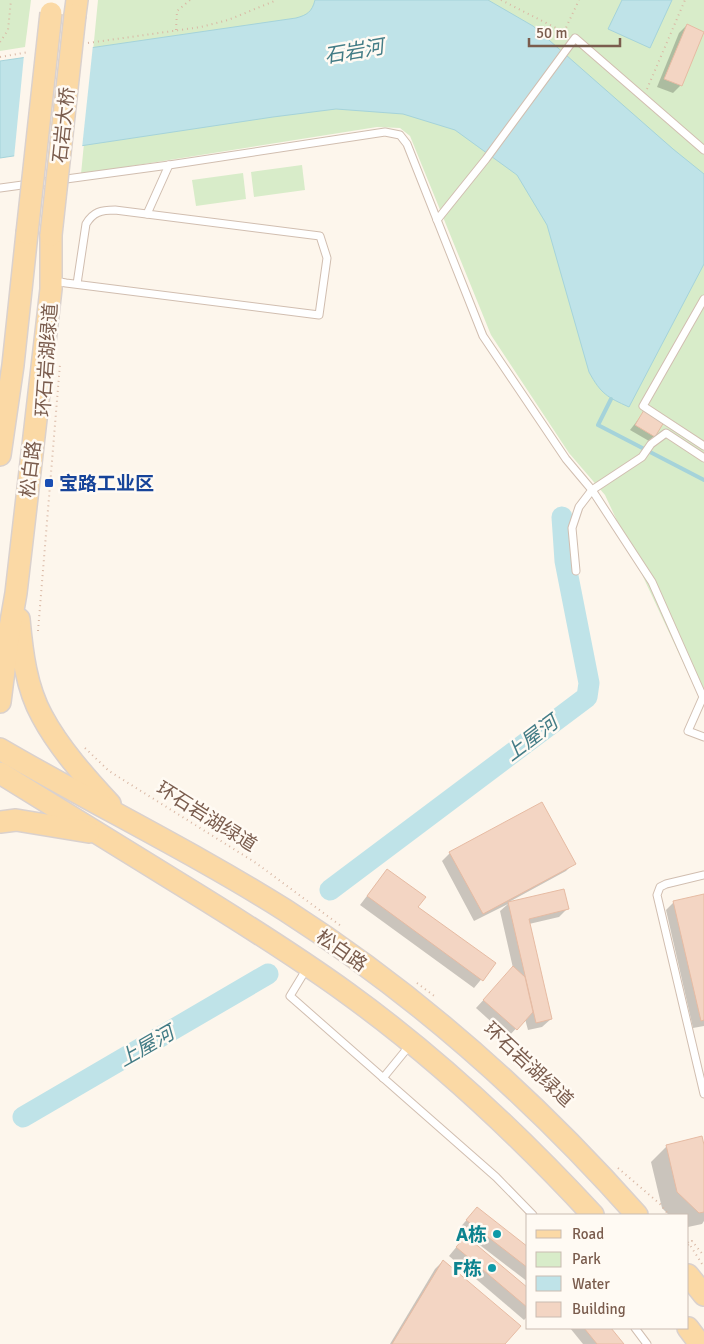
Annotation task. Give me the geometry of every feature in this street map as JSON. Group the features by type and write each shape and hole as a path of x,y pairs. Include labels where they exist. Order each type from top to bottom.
{"main road":[{"name":"石岩大桥","path":"27,233 51,6"},
{"name":"石岩大桥","path":"51,235 76,8"},
{"name":"松白路","path":"0,455 13,366 27,233"},
{"name":"松白路","path":"0,702 16,594 51,280 51,235"},
{"path":"16,594 24,663 32,692 42,716 90,783 129,821"},
{"name":"松白路","path":"0,748 246,886 327,938 406,996 474,1052 517,1091 586,1160 635,1214"},
{"name":"松白路","path":"0,773 269,939 348,993 412,1043 495,1115 592,1214"},
{"path":"0,822 16,820 98,833"},
{"path":"689,1276 704,1295"},
{"path":"689,1329 700,1344"}],"lane":[{"path":"437,220 486,159 575,38 704,150"},
{"path":"0,188 169,165 385,132 400,135 407,144 484,336 566,460 592,490 652,582 703,697 688,731 704,737"},
{"path":"147,214 169,165"},
{"path":"51,280 77,284 320,315 327,258 320,236 102,210 90,217 86,224 77,284"},
{"path":"704,299 644,406 704,446"},
{"path":"576,571 572,528 579,507 592,490 642,457 651,444 666,433 704,458"},
{"path":"704,875 666,884 660,888 657,895 701,1067 704,1094"},
{"path":"308,965 290,996 496,1177 532,1214"},
{"path":"383,1078 412,1043"},
{"path":"636,1329 647,1344"}],"path":[{"path":"0,42 8,30 10,0"},
{"path":"176,30 177,12 190,0"},
{"path":"87,44 228,20 277,0"},
{"path":"501,0 575,38"},
{"path":"564,32 579,0"},
{"path":"643,98 685,0"},
{"path":"0,57 29,52"},
{"name":"环石岩湖绿道","path":"38,640 60,359"},
{"name":"环石岩湖绿道","path":"85,748 109,771 256,863 344,928"},
{"path":"410,978 440,1000"},
{"path":"618,1168 660,1204 668,1214"},
{"path":"689,1243 692,1241 704,1256"},
{"path":"689,1245 704,1266"}],"green space":[{"path":"0,0 31,0 25,47 0,51"},
{"path":"98,0 704,0 704,692 694,686 605,495 569,453 491,335 410,136 400,128 377,127 81,174"},
{"path":"302,165 305,190 254,197 251,172"},
{"path":"243,173 246,199 196,206 192,180"}],"water":[{"name":"石岩河","path":"315,0 488,0 533,26 704,174 704,264 629,407 605,394 589,372 547,225 517,175 455,130 403,114 336,109 0,158 0,61 296,18 308,12"},
{"path":"622,0 672,0 650,48 608,29"}],"pier":[{"path":"93,45 82,148 14,158 24,55"}],"building":[{"path":"687,24 704,32 682,86 664,79"},
{"path":"644,410 664,422 655,437 635,425"},
{"path":"542,802 576,864 483,914 449,852"},
{"path":"387,869 426,897 418,907 496,963 483,981 367,896"},
{"path":"564,889 569,909 529,919 552,1019 536,1023 508,902"},
{"path":"704,894 704,1020 701,1021 673,901"},
{"path":"513,966 525,977 533,1012 517,1030 483,1000"},
{"path":"702,1136 704,1145 704,1212 699,1213 677,1192 666,1145"},
{"name":"A栋","path":"477,1207 526,1245 526,1266 466,1220"},
{"name":"F栋","path":"466,1236 526,1286 526,1306 456,1247"},
{"path":"443,1260 521,1326 505,1344 392,1344"},
{"path":"585,1329 612,1329 624,1344 597,1344"}],"waterway":[{"path":"611,399 598,425 704,480"},
{"name":"上屋河","path":"330,890 587,697 589,683 565,561 562,517"},
{"name":"上屋河","path":"23,1117 268,974"}],"place":[{"name":"宝路工业区","path":"49,483"},
{"name":"A栋","path":"497,1234"},
{"name":"F栋","path":"492,1268"}]}
